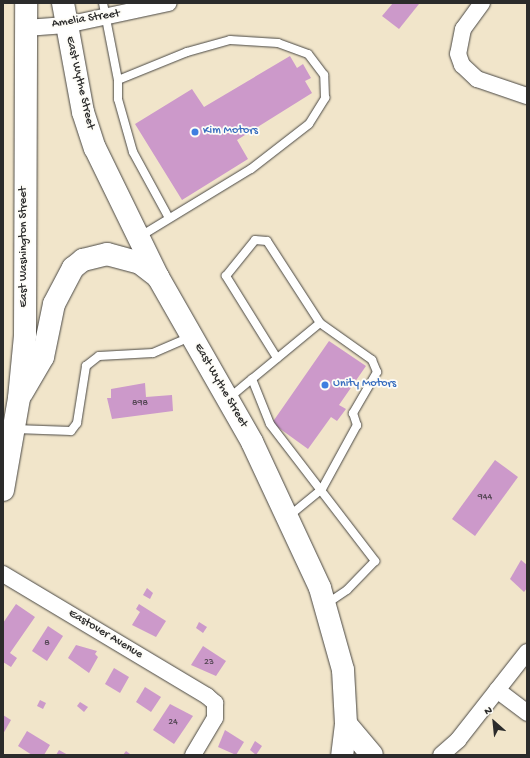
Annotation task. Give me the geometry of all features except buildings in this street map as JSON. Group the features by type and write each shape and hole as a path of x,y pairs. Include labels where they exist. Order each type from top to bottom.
{"highway":[{"name":"East Washington Street","path":"3,490 15,429 19,398 26,297 26,3"},
{"path":"63,3 66,24"},
{"name":"East Wythe Street","path":"66,24 88,127 138,237 158,277 227,399 288,516 326,604 343,670 346,724 342,755"},
{"path":"19,398 43,357 54,304 73,268 83,260 107,254 140,263 158,277"},
{"path":"346,724 372,755"}],"street":[{"name":"Amelia Street","path":"26,28 66,24 104,10 169,3"},
{"path":"482,3 463,29 458,43 462,65 477,79 527,96"},
{"name":"Eastover Avenue","path":"3,574 207,696 215,703 215,718 193,755"},
{"path":"441,755 458,740 527,652"},
{"path":"497,690 527,713"}],"lane":[{"path":"104,10 118,80 118,99 133,152 169,218"},
{"path":"118,80 187,52 230,40 278,43 308,54 324,75 325,98 309,124 251,170 138,237"},
{"path":"277,358 226,276 254,240 268,241 320,323 372,360 377,372 353,413 357,425 322,489 288,516"},
{"path":"227,399 320,323"},
{"path":"15,429 71,431 77,423 86,366 99,356 153,353 191,336"},
{"path":"252,379 270,424 322,489 375,561 347,590 326,604"}],"place":[{"name":"Kim Motors","path":"195,132"},
{"name":"Unity Motors","path":"325,385"}]}
